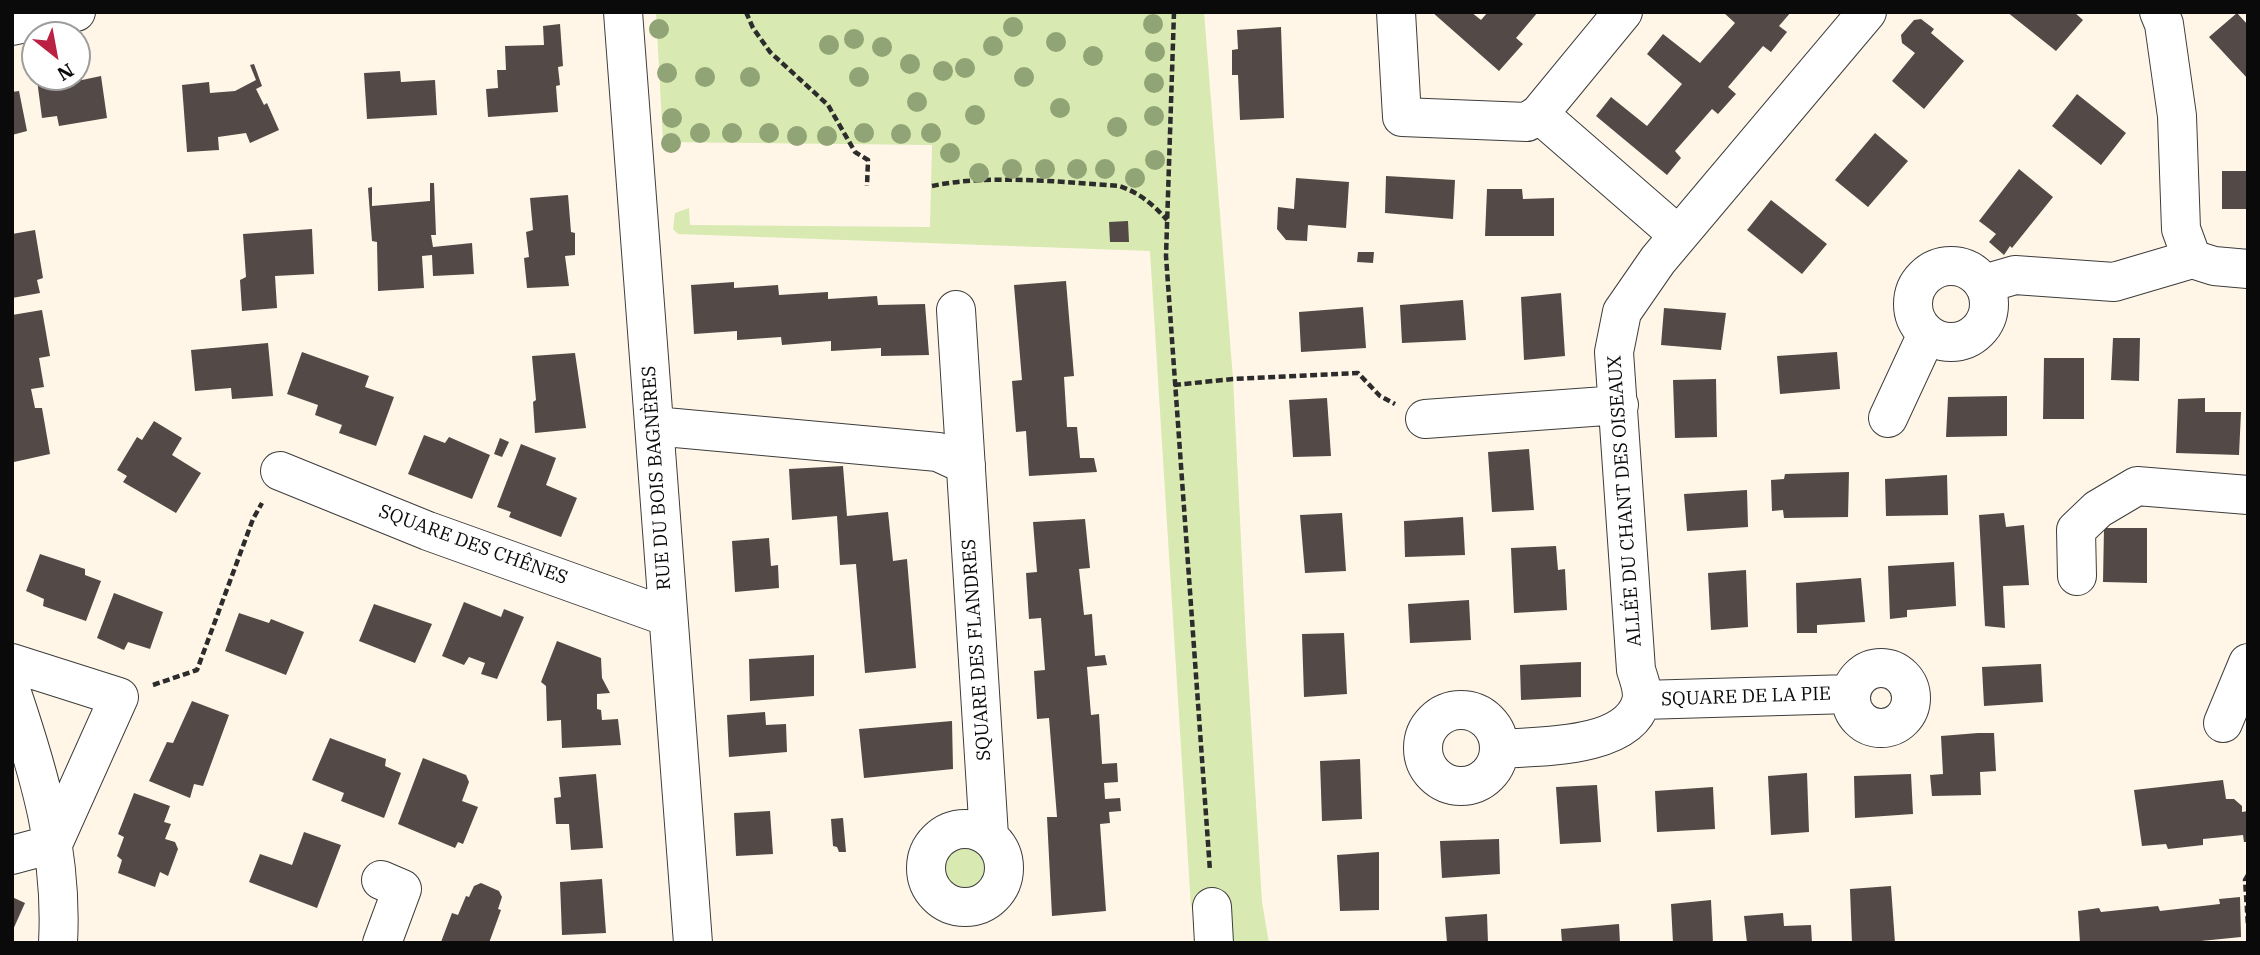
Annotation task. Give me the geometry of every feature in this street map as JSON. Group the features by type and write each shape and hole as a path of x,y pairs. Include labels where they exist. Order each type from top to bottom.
{"street":[{"path":"14,21 76,12"},
{"name":"RUE DU BOIS BAGNÈRES","path":"623,12 693,943"},
{"path":"1396,12 1402,117 1527,122 1539,114 1623,12"},
{"name":"ALLÉE DU CHANT DES OISEAUX","path":"1642,700 1636,670 1614,352 1622,312 1677,234 1867,12"},
{"path":"2159,12 2164,24 2177,116 2181,229 2192,259"},
{"path":"1539,114 1677,234"},
{"path":"1984,284 2015,275 2114,282 2192,259 2214,266 2248,269"},
{"path":"1964,267 1975,274 1989,295 1987,319 1972,337 1961,341 1949,343 1927,334 1918,324 1913,312 1913,298 1917,286 1926,275 1937,268 1964,267"},
{"name":"SQUARE DES FLANDRES","path":"956,310 989,836"},
{"path":"1888,418 1927,334"},
{"path":"1425,419 1619,405"},
{"path":"653,426 938,452 966,465"},
{"name":"SQUARE DES CHÊNES","path":"280,471 428,531 668,617"},
{"path":"2077,576 2076,530 2098,509 2137,486 2248,495"},
{"path":"12,663 119,696 53,844"},
{"path":"2223,723 2248,663"},
{"path":"12,693 38,770 53,844 59,914 58,943"},
{"name":"SQUARE DE LA PIE","path":"1642,700 1850,694"},
{"path":"1500,749 1600,739 1633,718 1642,700"},
{"path":"12,855 53,844"},
{"path":"381,880 402,889 383,943"}],"path":[{"path":"746,12 753,28 770,52 828,105 855,152 868,160 867,186"},
{"path":"1174,12 1166,256 1213,925"},
{"path":"932,186 952,182 1005,181 1119,186 1133,190 1155,206 1167,220"},
{"path":"1174,385 1233,379 1358,373 1380,396 1425,419"},
{"path":"119,696 197,670 253,519 280,471"},
{"path":"2248,875 2245,880 2248,925"}],"green space":[{"path":"656,12 1204,12 1233,379 1262,902 1269,943 1226,943 1220,906 1191,907 1150,251 678,234 673,229 675,213 689,208 690,225 930,227 932,145 663,142"},
{"path":"964,842 981,849 988,866 981,883 964,890 947,883 940,866 947,849"}],"building":[{"path":"1432,12 1471,12 1481,20 1488,12 1538,12 1516,38 1523,44 1499,71"},
{"path":"1723,12 1791,12 1779,26 1787,32 1771,52 1763,46 1728,87 1736,94 1718,114 1712,109 1675,151 1681,158 1667,175 1596,116 1611,97 1647,126 1682,84 1647,54 1663,34 1700,63 1735,23"},
{"path":"2007,12 2074,12 2083,20 2056,51"},
{"path":"2237,13 2248,25 2248,79 2209,37"},
{"path":"1921,19 1934,29 1931,33 1964,61 1924,109 1892,81 1915,53 1902,43 1901,35 1914,20"},
{"path":"560,24 563,66 558,67 558,112 488,117 486,89 498,88 497,70 506,70 505,46 544,45 543,26"},
{"path":"1281,27 1284,118 1240,120 1238,75 1232,75 1232,50 1238,49 1237,30"},
{"path":"254,64 262,86 256,89 264,105 267,103 279,130 250,143 246,133 218,137 219,150 187,152 182,85 209,82 210,93 235,91 256,80 250,65"},
{"path":"400,71 401,82 435,80 437,115 367,119 364,73"},
{"path":"101,76 107,118 59,126 57,116 42,118 38,91 91,91 91,78"},
{"path":"19,91 27,131 12,135 12,92"},
{"path":"2077,94 2126,133 2101,165 2052,126"},
{"path":"1875,133 1908,161 1868,207 1835,180"},
{"path":"2019,169 2053,197 2004,255 1989,242 1996,234 1979,221"},
{"path":"2222,171 2248,171 2248,209 2222,209"},
{"path":"1386,176 1455,180 1453,219 1385,213"},
{"path":"1296,178 1349,182 1346,228 1308,225 1307,241 1286,240 1277,229 1278,207 1294,209"},
{"path":"430,183 434,183 436,235 431,235 433,247 472,243 474,274 433,276 432,255 422,256 424,288 378,291 377,242 372,241 368,188 372,187 372,206 430,201"},
{"path":"1487,189 1522,189 1523,199 1554,198 1554,236 1485,236"},
{"path":"568,195 571,232 575,233 575,255 565,256 569,286 527,288 524,258 529,257 526,232 533,230 530,198"},
{"path":"1771,200 1827,244 1802,274 1747,230"},
{"path":"1128,221 1129,242 1110,242 1109,222"},
{"path":"312,229 314,274 275,276 277,308 242,311 240,280 246,277 243,234"},
{"path":"35,230 43,278 37,280 40,293 12,298 12,234"},
{"path":"1358,252 1374,252 1373,263 1357,262"},
{"path":"1066,281 1074,376 1064,377 1067,427 1077,427 1080,458 1094,458 1097,472 1029,476 1026,431 1016,432 1012,381 1022,380 1014,285"},
{"path":"734,282 734,288 778,285 779,295 828,292 828,299 877,296 878,305 925,304 929,355 881,356 881,348 831,351 831,341 782,345 781,337 737,340 737,331 694,334 691,285"},
{"path":"1561,293 1565,356 1524,360 1521,297"},
{"path":"1463,300 1466,340 1402,343 1400,305"},
{"path":"1363,307 1366,348 1301,352 1299,312"},
{"path":"1664,308 1726,313 1721,350 1661,345"},
{"path":"42,310 50,356 39,358 44,387 31,389 35,408 42,408 50,454 14,462 12,315"},
{"path":"2113,338 2140,338 2139,381 2111,380"},
{"path":"268,343 273,396 232,399 231,388 195,391 191,350"},
{"path":"302,352 369,376 365,387 394,397 376,446 339,433 342,425 315,415 318,405 287,394"},
{"path":"1837,352 1840,389 1780,394 1777,356"},
{"path":"575,353 586,428 535,433 533,402 536,400 532,356"},
{"path":"2044,358 2084,358 2084,419 2043,419"},
{"path":"1716,379 1717,437 1675,438 1673,380"},
{"path":"2007,396 2007,436 1946,437 1948,397"},
{"path":"1327,398 1331,456 1293,457 1289,400"},
{"path":"2205,398 2205,412 2241,412 2239,455 2176,453 2178,399"},
{"path":"154,421 182,438 172,455 201,473 176,513 123,482 127,476 117,470 137,437 142,440"},
{"path":"424,435 445,443 449,437 490,455 472,499 408,474"},
{"path":"500,438 509,442 502,457 494,454"},
{"path":"521,444 556,458 546,485 577,498 561,537 509,517 511,512 497,507"},
{"path":"1529,449 1534,510 1492,512 1488,452"},
{"path":"843,466 847,516 888,512 893,561 907,559 916,668 865,673 856,564 840,565 837,516 792,520 789,469"},
{"path":"1849,472 1848,517 1784,518 1783,510 1772,511 1771,480 1784,479 1785,474"},
{"path":"1947,475 1948,515 1886,516 1885,479"},
{"path":"1747,490 1748,527 1687,531 1684,494"},
{"path":"1342,513 1346,571 1305,573 1300,515"},
{"path":"2004,513 2006,527 2024,525 2029,585 2003,586 2005,628 1985,626 1979,515"},
{"path":"1463,517 1465,555 1405,557 1404,521"},
{"path":"1085,519 1090,568 1079,569 1084,615 1092,614 1095,656 1105,655 1107,665 1087,667 1091,715 1099,714 1102,764 1117,763 1118,782 1104,783 1105,799 1120,798 1121,811 1109,812 1110,823 1100,824 1106,911 1052,916 1047,817 1057,817 1049,718 1037,719 1034,671 1045,670 1041,618 1029,619 1026,573 1037,572 1033,522"},
{"path":"2104,528 2147,528 2147,583 2103,582"},
{"path":"769,538 771,566 778,565 779,588 735,592 732,541"},
{"path":"1556,546 1558,570 1565,569 1567,610 1514,613 1511,548"},
{"path":"40,554 85,569 85,575 101,581 86,621 43,606 44,599 26,591"},
{"path":"1954,562 1956,606 1907,610 1907,617 1890,619 1888,566"},
{"path":"1746,570 1748,627 1711,630 1708,573"},
{"path":"1861,578 1865,622 1817,625 1817,633 1797,633 1796,583"},
{"path":"114,593 163,612 150,649 128,642 124,650 97,638"},
{"path":"1469,600 1471,640 1410,643 1408,604"},
{"path":"464,602 501,617 504,609 524,617 497,679 481,674 485,663 469,657 464,665 442,656"},
{"path":"374,604 432,624 415,663 359,641"},
{"path":"239,613 269,623 271,619 304,632 286,675 225,651"},
{"path":"1344,633 1347,694 1304,697 1302,634"},
{"path":"557,641 601,658 602,678 610,693 597,694 597,709 601,710 602,720 618,719 621,745 562,748 561,720 547,721 546,686 541,682"},
{"path":"814,655 814,696 750,701 749,659"},
{"path":"1581,662 1581,697 1521,700 1520,665"},
{"path":"2041,664 2043,702 1984,706 1982,667"},
{"path":"192,701 229,715 203,786 194,784 190,798 149,781 167,742 173,743"},
{"path":"765,712 766,725 786,724 787,752 729,757 727,715"},
{"path":"952,721 953,769 864,778 859,729"},
{"path":"1994,733 1996,771 1980,772 1981,795 1932,796 1930,775 1943,774 1941,736"},
{"path":"330,738 386,759 385,766 401,773 384,818 341,801 344,793 312,780"},
{"path":"423,758 466,775 469,782 462,801 478,807 463,844 458,842 455,848 398,824"},
{"path":"1360,759 1362,819 1322,821 1320,761"},
{"path":"1807,773 1809,832 1771,835 1768,776"},
{"path":"596,774 603,848 571,850 569,824 556,824 554,798 561,797 559,777"},
{"path":"1911,774 1913,814 1855,818 1854,776"},
{"path":"2223,780 2226,799 2234,799 2242,806 2242,812 2248,811 2248,842 2244,842 2243,835 2203,839 2203,845 2168,849 2166,844 2142,846 2134,790"},
{"path":"1597,785 1601,842 1560,844 1556,787"},
{"path":"1713,787 1715,829 1657,832 1655,791"},
{"path":"134,793 170,806 164,822 171,824 165,839 175,842 178,849 168,876 160,872 155,887 118,873 122,860 117,856 124,837 118,834"},
{"path":"770,811 773,854 736,856 734,813"},
{"path":"843,818 846,852 839,852 837,847 833,846 831,819"},
{"path":"304,832 341,845 317,908 249,882 260,854 292,865"},
{"path":"1499,839 1500,874 1442,878 1440,841"},
{"path":"1379,852 1379,910 1340,911 1337,855"},
{"path":"602,879 606,933 562,935 560,882"},
{"path":"481,883 499,891 502,897 498,909 501,910 489,943 441,942 452,913 458,915 466,896 469,897 474,886"},
{"path":"1891,886 1895,943 1852,943 1850,889"},
{"path":"12,897 25,903 12,932"},
{"path":"2240,897 2241,937 2201,943 2080,943 2078,911 2099,908 2101,912 2158,906 2160,911 2220,904 2219,899"},
{"path":"1711,900 1713,943 1673,943 1671,904"},
{"path":"1783,913 1784,926 1811,925 1812,943 1747,943 1744,916"},
{"path":"1487,914 1488,943 1447,943 1445,917"},
{"path":"1619,924 1620,943 1562,943 1561,929"}]}
